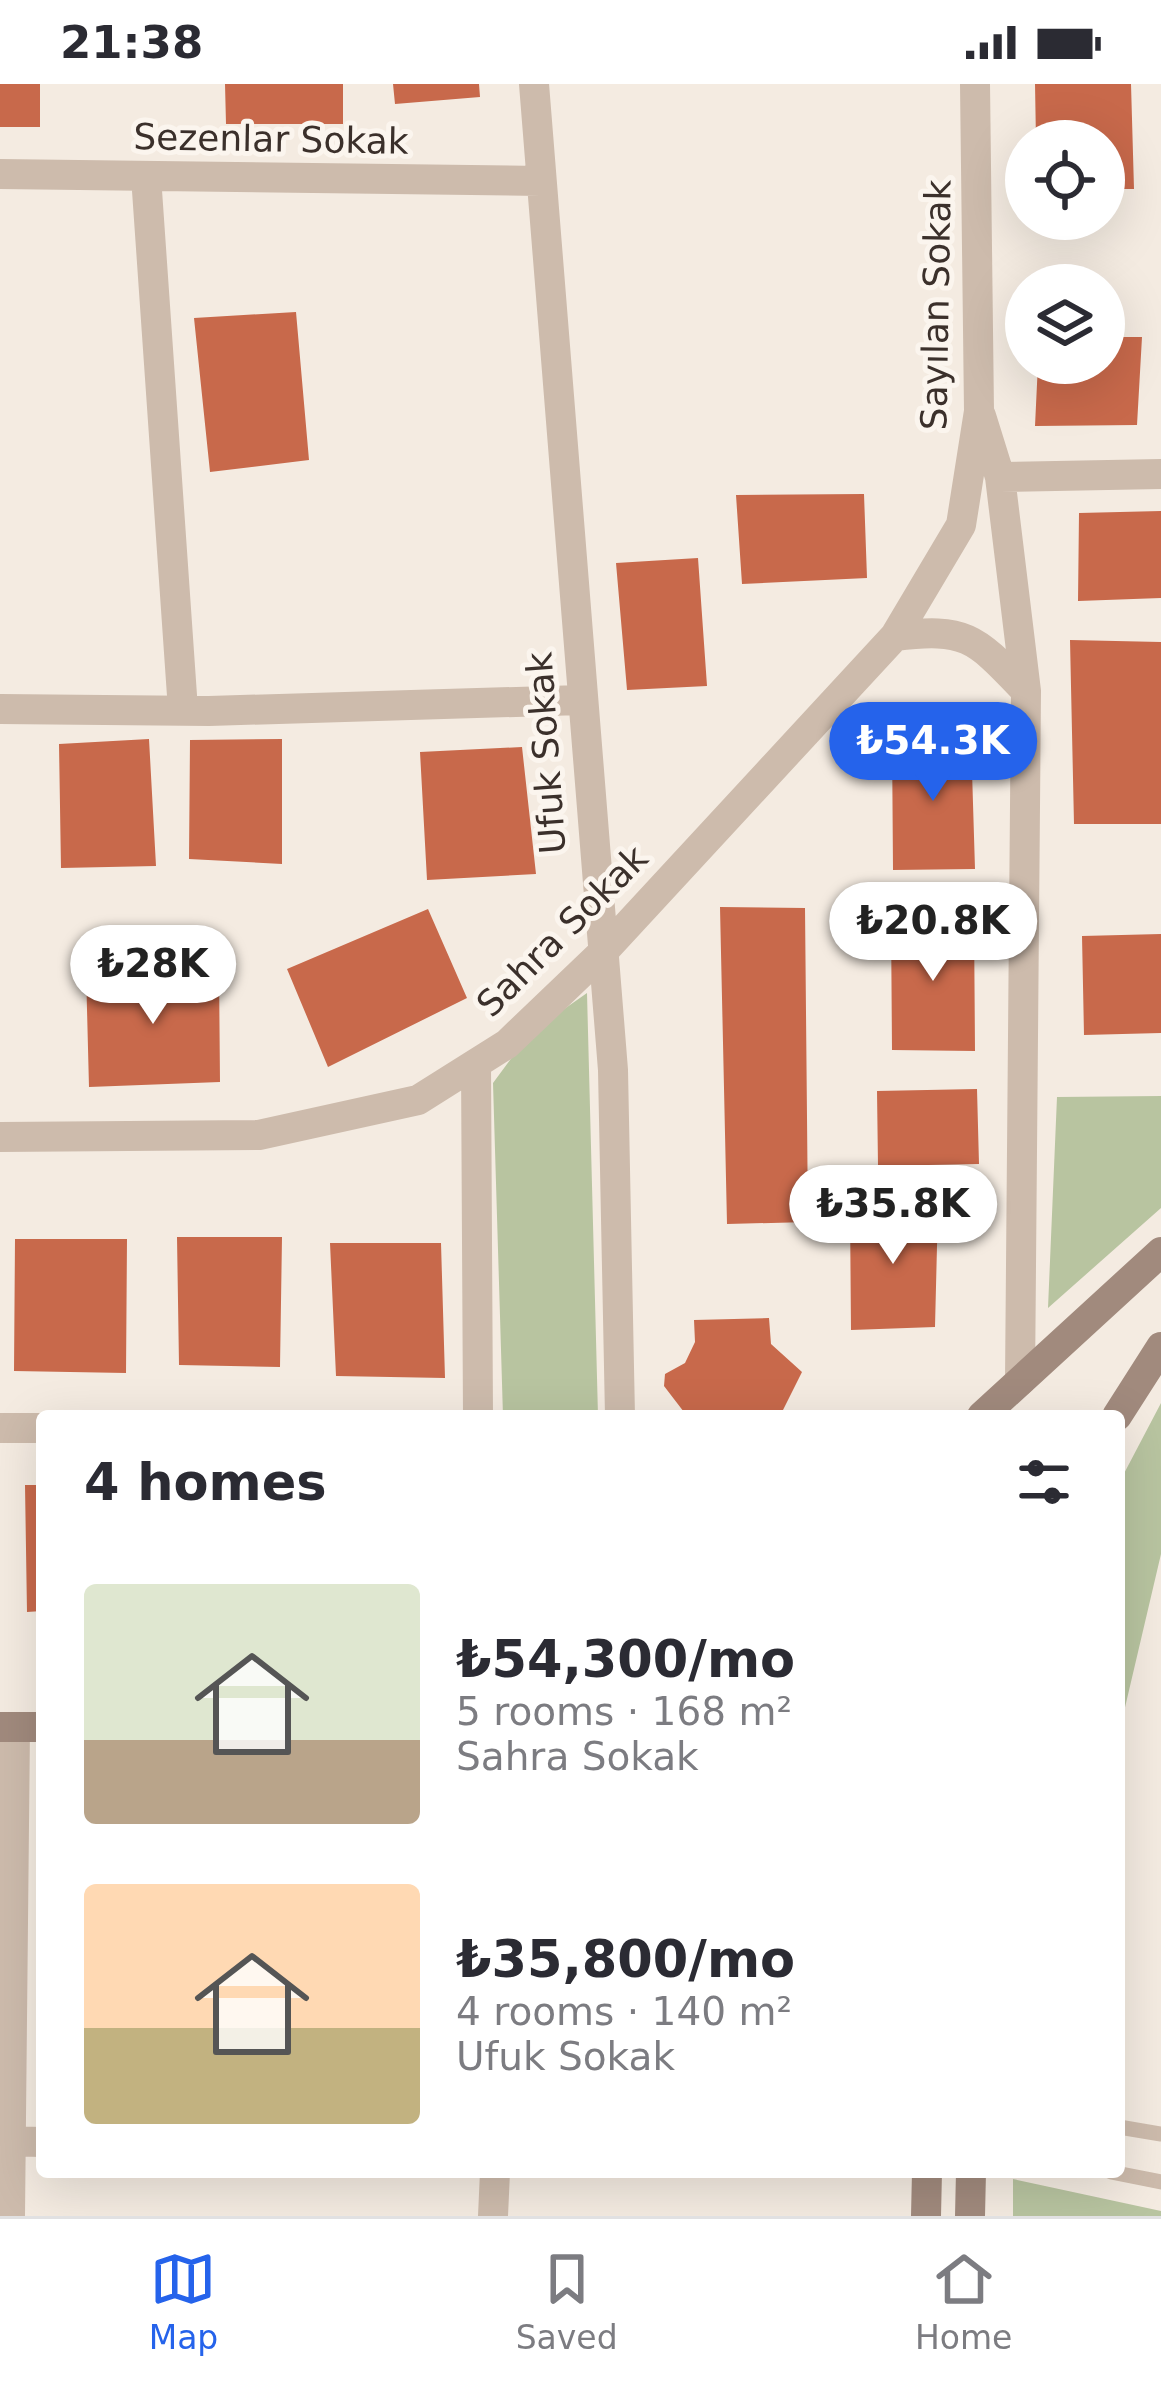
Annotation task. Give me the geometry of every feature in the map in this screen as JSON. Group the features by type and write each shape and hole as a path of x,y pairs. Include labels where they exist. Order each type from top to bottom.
{"street":[{"name":"Ufuk Sokak","path":"534,84 613,1070 620,1410"},
{"name":"Sayılan Sokak","path":"961,525 980,411 975,84"},
{"name":"Sezenlar Sokak","path":"0,174 541,181"},
{"path":"146,176 183,710"},
{"path":"980,411 1000,477 1026,691 1007,1403"},
{"path":"1000,477 1161,474"},
{"name":"Sahra Sokak","path":"0,1137 259,1135 418,1100 476,1064 507,1044 601,954 895,636 961,525"},
{"path":"895,636 949,629 993,656 1026,691"},
{"path":"0,709 183,710 581,700"},
{"path":"476,1064 478,1410"},
{"path":"1007,1403 1161,1252"},
{"path":"1122,1410 1161,1347"},
{"path":"0,1428 36,1428"},
{"path":"10,2216 18,2142 19,1727"},
{"path":"493,2216 495,2178"},
{"path":"926,2216 928,2178"},
{"path":"970,2216 971,2178"}],"lane":[{"path":"1125,2127 1161,2134"},
{"path":"1125,2175 1161,2182"}],"green space":[{"path":"587,993 598,1410 503,1410 493,1083 530,1033"},
{"path":"1161,1096 1161,1208 1048,1308 1057,1097"},
{"path":"1161,1403 1161,1554 1125,1707 1125,1472"},
{"path":"1013,2179 1161,2211 1161,2216 1013,2216"}],"building":[{"path":"0,84 40,84 40,127 0,127"},
{"path":"225,84 343,84 343,124 226,124"},
{"path":"393,84 479,84 480,97 395,104"},
{"path":"1035,84 1131,84 1134,189 1125,189 1125,120 1036,120"},
{"path":"296,312 309,460 210,472 194,318"},
{"path":"1125,337 1142,337 1137,425 1035,426 1037,384 1125,384"},
{"path":"864,494 867,578 742,584 736,495"},
{"path":"1161,511 1161,598 1078,601 1079,513"},
{"path":"698,558 707,686 627,690 616,563"},
{"path":"1070,640 1161,642 1161,824 1074,824"},
{"path":"892,737 971,738 975,869 893,870"},
{"path":"149,739 156,866 61,868 59,744"},
{"path":"282,739 282,864 189,859 190,740"},
{"path":"522,747 536,874 427,880 420,752"},
{"path":"720,907 805,908 808,1222 727,1224"},
{"path":"428,909 467,998 328,1067 287,969"},
{"path":"891,917 974,917 975,1051 892,1050"},
{"path":"1161,934 1161,1033 1084,1035 1082,936"},
{"path":"86,970 219,970 220,1082 89,1087"},
{"path":"977,1089 979,1164 878,1166 877,1091"},
{"path":"938,1206 935,1327 851,1330 850,1208"},
{"path":"177,1237 282,1237 280,1367 179,1365"},
{"path":"15,1239 127,1239 126,1373 14,1371"},
{"path":"330,1243 441,1243 445,1378 336,1376"},
{"path":"769,1318 771,1344 802,1372 783,1410 682,1410 664,1386 665,1374 685,1363 695,1342 694,1320"},
{"path":"25,1485 36,1485 36,1611 27,1612"}]}
